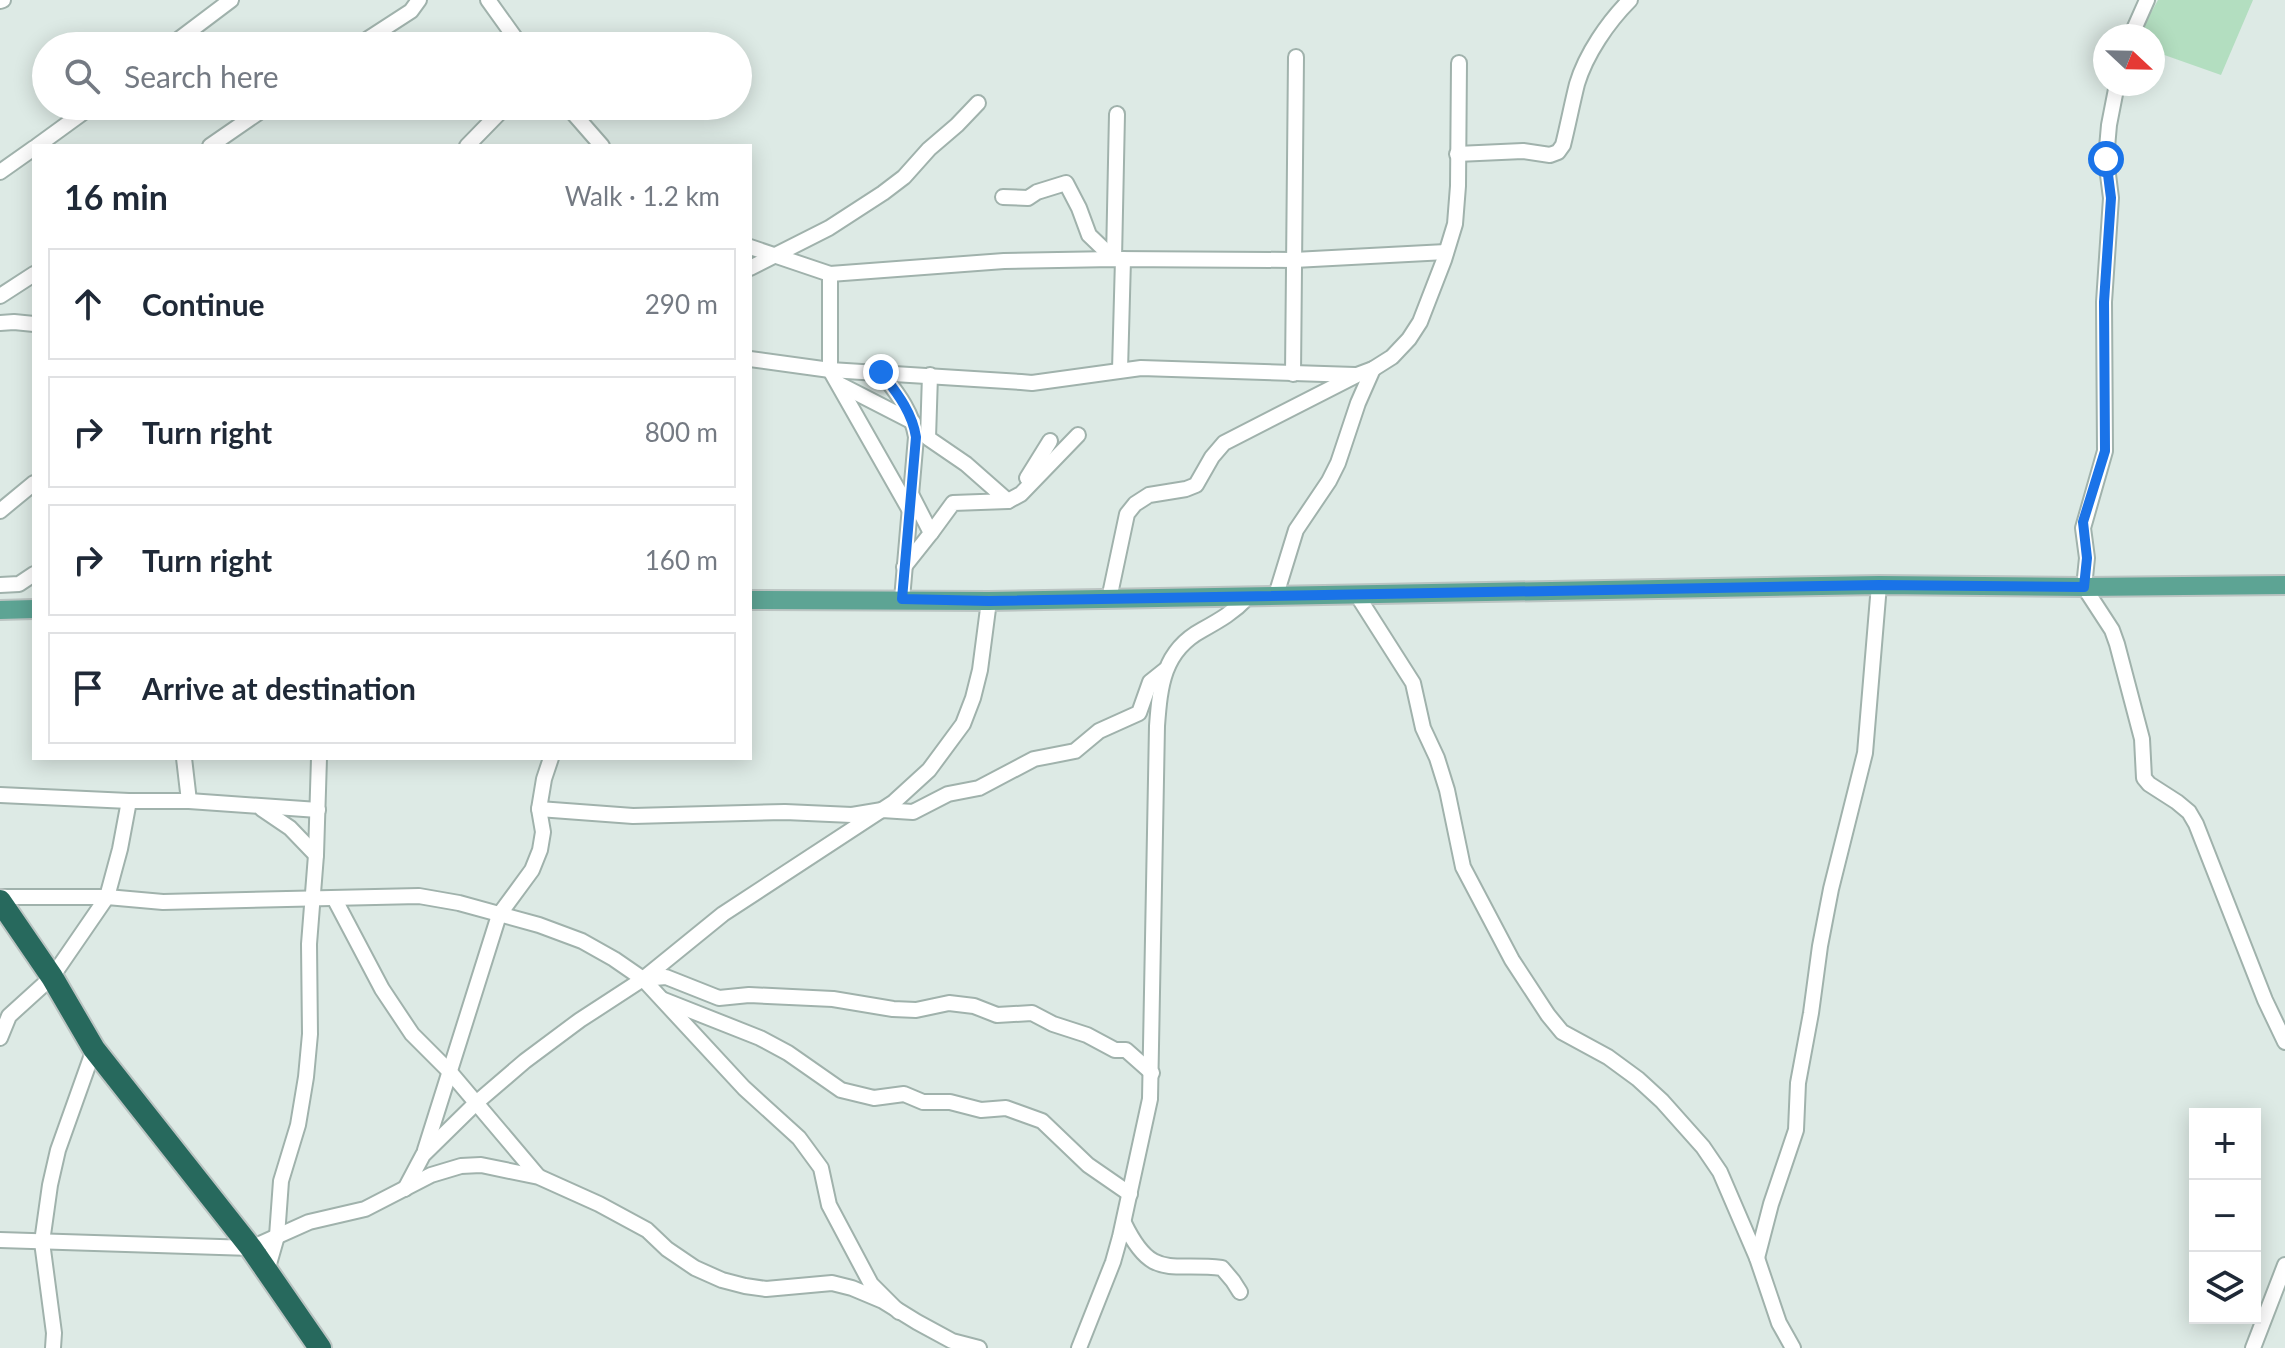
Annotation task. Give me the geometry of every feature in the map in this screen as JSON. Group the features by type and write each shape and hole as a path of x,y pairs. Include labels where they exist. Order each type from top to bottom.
{"highway":[{"path":"0,899 52,977 94,1049 251,1248 320,1348"}],"main road":[{"path":"752,600 989,601 1879,585 2285,585"},
{"path":"0,610 32,609"}],"street":[{"path":"189,32 231,0"},
{"path":"379,32 411,11 419,0"},
{"path":"488,0 511,32"},
{"path":"1457,154 1523,151 1550,155 1558,152 1563,145 1584,66 1607,27 1630,0"},
{"path":"2136,24 2147,0"},
{"path":"1293,374 1296,57"},
{"path":"1109,599 1127,514 1135,504 1149,495 1196,485 1212,457 1234,436 1373,369 1392,357 1409,339 1420,322 1455,224 1459,63"},
{"path":"2115,96 2106,159 2111,198 2104,302 2105,451 2083,522 2087,558 2084,587 2112,630 2142,739 2144,778 2189,812 2196,824 2265,1000 2285,1042"},
{"path":"752,267 829,228 883,193 904,177 978,103"},
{"path":"1117,114 1120,370"},
{"path":"56,140 77,120"},
{"path":"213,144 248,120"},
{"path":"469,144 492,120"},
{"path":"579,120 600,144"},
{"path":"0,172 32,150"},
{"path":"1003,197 1028,198 1066,183 1089,235 1119,259"},
{"path":"752,248 830,274 1004,261 1294,260 1446,252"},
{"path":"830,274 830,370 931,533"},
{"path":"0,296 32,275"},
{"path":"0,323 32,324"},
{"path":"752,359 830,370 1032,383 1141,368 1357,375"},
{"path":"1276,595 1296,530 1338,463 1373,369"},
{"path":"881,372 913,422 916,437 902,599"},
{"path":"930,375 928,438 966,464 1008,501"},
{"path":"838,383 913,422"},
{"path":"904,567 953,503 1008,501 1023,492 1078,435"},
{"path":"1023,492 1027,479 1050,441"},
{"path":"0,511 32,485"},
{"path":"0,585 19,584 32,575"},
{"path":"1757,1258 1796,1130 1798,1083 1820,946 1865,753 1879,585"},
{"path":"1357,595 1413,683 1423,728 1447,790 1463,867 1512,960 1562,1032 1608,1057 1638,1079 1703,1147 1720,1172 1757,1258 1779,1323 1793,1348"},
{"path":"539,809 679,817 785,812 852,815 882,810 913,812 948,794 979,788 1034,759 1075,751 1099,731 1139,713 1150,682 1165,670 1187,639 1235,611 1248,597"},
{"path":"423,1155 476,1103 536,1053 643,979 723,914 882,810 929,770 963,724 973,698 989,601"},
{"path":"1079,1348 1113,1262 1150,1099 1157,726 1160,687 1165,670"},
{"path":"184,760 189,801"},
{"path":"267,1271 277,1236 281,1181 298,1125 306,1077 310,1034 309,944 319,760"},
{"path":"404,1189 423,1155 499,915 532,870 540,850 543,832 539,809 550,760"},
{"path":"0,795 189,801 318,810"},
{"path":"0,1038 5,1018 52,977 107,897 129,801"},
{"path":"258,807 290,828 316,855"},
{"path":"0,899 107,897 163,902 419,896 459,903 539,925 582,941 643,979 744,1088 799,1138 821,1168 829,1205 871,1284 899,1312"},
{"path":"334,898 382,989 412,1034 450,1072 539,1177"},
{"path":"643,979 666,977 719,998 749,995 833,999 916,1010 949,1003 974,1006 997,1015 1032,1013 1115,1050 1126,1050 1152,1073"},
{"path":"660,998 760,1038 788,1053 841,1090 874,1098 904,1094 923,1102 950,1102 981,1110 1006,1108 1042,1121 1088,1165 1130,1194"},
{"path":"53,1348 54,1333 42,1242 58,1150 94,1049"},
{"path":"0,1240 251,1248 309,1222 365,1209 431,1175 461,1166 481,1165 539,1177 632,1220 680,1259 722,1280 766,1289 832,1283 868,1294 952,1341 979,1348"},
{"path":"1124,1223 1134,1244 1158,1266 1222,1268 1240,1292"},
{"path":"2253,1348 2285,1265"}],"green space":[{"path":"2158,0 2253,0 2221,75 2165,55 2165,24 2145,24"}],"route":[{"path":"881,372 910,413 916,437 902,599 989,601 1879,585 2084,587 2087,558 2083,522 2105,451 2104,302 2111,198 2106,159"}]}
